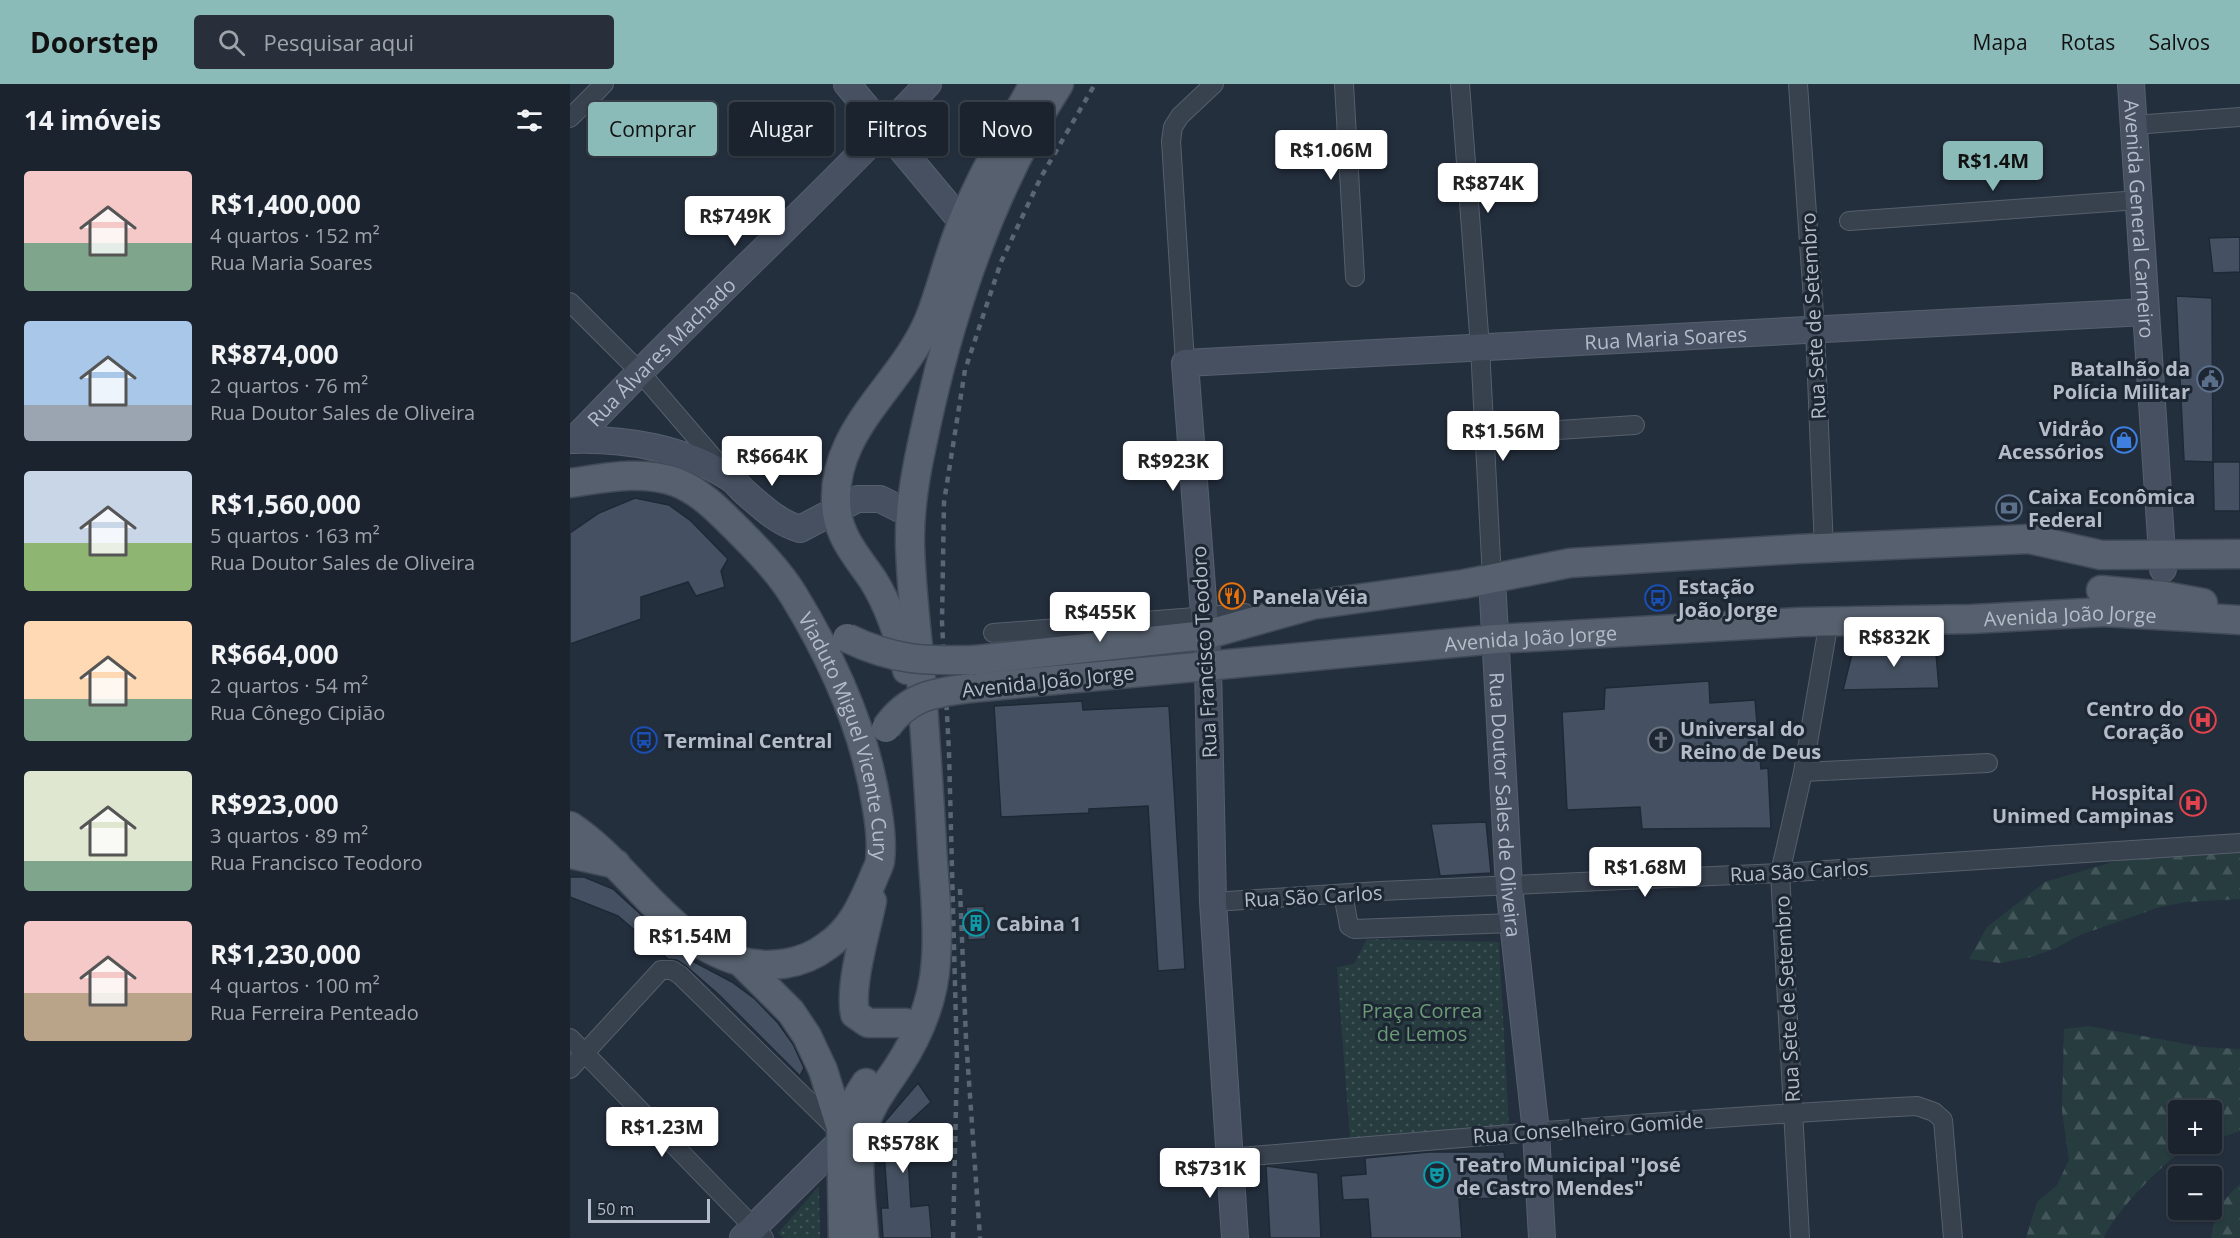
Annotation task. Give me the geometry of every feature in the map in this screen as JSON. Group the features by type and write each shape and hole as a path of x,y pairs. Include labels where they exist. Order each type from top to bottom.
{"main road":[{"path":"843,1238 847,1130 851,1107 906,1023 916,989 920,928 908,674 893,623 874,582 840,528 837,511 840,472 851,437 875,401 901,370 929,321 962,222 1034,84"},
{"path":"847,1130 899,1065 919,1031 934,985 936,913 925,729 912,574 910,513 922,443 959,298 988,219 1014,164 1059,84"},
{"name":"Viaduto Miguel Vicente Cury","path":"570,488 583,481 629,475 673,481 692,489 715,507 757,549 793,594 836,677 852,714 872,773 880,828 880,862 862,904 839,938 818,953 791,963 764,966 711,951 680,928 591,840 570,826"},
{"path":"1983,558 2029,539"},
{"name":"Avenida João Jorge","path":"793,594 822,620 847,638 874,651 905,659 975,660 1205,626 1312,605 1464,584 1570,563 2029,539 2101,555 2163,561 2240,554"},
{"path":"2101,590 2165,596 2240,611"},
{"name":"Avenida João Jorge","path":"872,773 878,747 886,728 904,707 921,697 934,693 1208,666 1494,629 1972,619 2104,612 2240,620"},
{"path":"570,854 616,864"},
{"path":"880,862 856,976 853,1007 860,1020 874,1024 906,1023"},
{"path":"740,961 791,1012 807,1036 847,1130 860,1152 864,1238"}],"street":[{"path":"570,118 604,84"},
{"path":"847,84 863,102"},
{"name":"Rua Álvares Machado","path":"911,102 928,84"},
{"name":"Rua Francisco Teodoro","path":"1214,84 1180,116 1173,127 1171,141 1208,666 1213,902 1235,1238"},
{"path":"1344,84 1355,276"},
{"name":"Rua Doutor Sales de Oliveira","path":"1460,84 1479,347 1509,886 1536,1132 1542,1238"},
{"name":"Rua Sete de Setembro","path":"1798,84 1815,329 1824,549"},
{"name":"Avenida General Carneiro","path":"2132,84 2163,561"},
{"path":"2134,125 2240,117"},
{"name":"Rua Álvares Machado","path":"572,440 639,371 858,156"},
{"path":"908,156 962,222"},
{"path":"1849,221 2139,200"},
{"path":"570,302 639,371 731,478 772,515 789,526 805,528 857,499 880,499 910,513"},
{"name":"Rua Maria Soares","path":"1185,363 2146,312"},
{"path":"1483,435 1635,425"},
{"path":"572,440 630,443 671,452 731,478"},
{"name":"Avenida João Jorge","path":"1464,584 1479,597 1494,629"},
{"name":"Rua Sete de Setembro","path":"1800,1238 1780,873 1803,772 1829,621"},
{"name":"Avenida João Jorge","path":"993,633 1205,626"},
{"path":"1803,772 1988,763"},
{"name":"Rua São Carlos","path":"1213,902 1780,873 2240,843"},
{"path":"1343,894 1349,926 1354,929 1514,923"},
{"path":"570,1038 585,1053 754,1234 847,1130 672,970 661,970 585,1053 570,1069"},
{"name":"Rua Conselheiro Gomide","path":"1230,1158 1536,1132 1917,1106 1934,1112 1943,1120 1953,1238"}],"green space":[{"path":"2240,846 2240,899 2187,902 2160,907 2080,935 2056,948 2031,957 2000,963 1969,959 1987,927 2045,882 2123,859"},
{"name":"Praça Correa de Lemos","path":"1367,939 1499,942 1509,1128 1350,1139 1337,967 1354,964"},
{"path":"2088,1026 2203,1047 2240,1049 2240,1131 2222,1137 2222,1100 2168,1100 2168,1154 2178,1154 2163,1166 2127,1204 2116,1217 2104,1238 2026,1238 2037,1202 2057,1185 2069,1160 2062,1111 2064,1029"},
{"path":"2240,1184 2240,1238 2211,1238 2215,1220 2222,1220 2222,1205"},
{"path":"819,1186 820,1238 783,1238 778,1233"}],"building":[{"path":"2240,237 2240,272 2213,273 2209,238"},
{"path":"2176,296 2212,298 2213,462 2184,461"},
{"path":"2213,462 2240,462 2240,511 2214,511"},
{"path":"635,498 669,505 691,521 728,559 721,571 725,587 696,596 688,582 641,597 641,619 570,644 570,533 599,513"},
{"path":"1935,642 1939,688 1843,690 1853,650"},
{"name":"Universal do Reino de Deus","path":"1709,681 1710,703 1755,700 1761,769 1768,768 1771,828 1642,829 1640,807 1567,810 1562,712 1604,709 1605,688"},
{"path":"1082,701 1083,710 1169,706 1185,969 1158,971 1148,806 1089,809 1089,813 1001,817 994,706"},
{"path":"1486,822 1491,873 1440,876 1431,824"},
{"path":"570,877 584,877 613,889 692,961 732,982 755,999 778,1023 793,1044 804,1068 800,1076 718,994 686,966 677,960 668,959 618,916 570,897"},
{"name":"Cabina 1","path":"984,906 986,939 968,940 966,907"},
{"path":"918,1083 931,1102 906,1125 911,1207 929,1205 932,1238 883,1238 881,1208 888,1208 882,1125"},
{"name":"Teatro Municipal \"José de Castro Mendes\"","path":"1429,1152 1504,1152 1511,1198 1459,1199 1462,1238 1371,1238 1368,1199 1343,1200 1341,1176 1366,1174 1365,1158"},
{"path":"1266,1166 1318,1173 1321,1238 1270,1238"}],"railway":[{"path":"953,1238 957,1062 949,752 942,622 944,502 965,370 1001,262 1041,177 1095,84"},
{"path":"960,889 966,1039 980,1238"}],"place":[{"name":"Batalhão da Polícia Militar","path":"2210,379"},
{"name":"Vidråo Acessórios","path":"2124,440"},
{"name":"Caixa Econômica Federal","path":"2009,508"},
{"name":"Panela Véia","path":"1232,596"},
{"name":"Estação João Jorge","path":"1658,598"},
{"name":"Centro do Coração","path":"2203,720"},
{"name":"Terminal Central","path":"644,740"},
{"name":"Universal do Reino de Deus","path":"1661,740"},
{"name":"Hospital Unimed Campinas","path":"2193,803"},
{"name":"Cabina 1","path":"976,923"},
{"name":"Teatro Municipal \"José de Castro Mendes\"","path":"1437,1175"}]}
